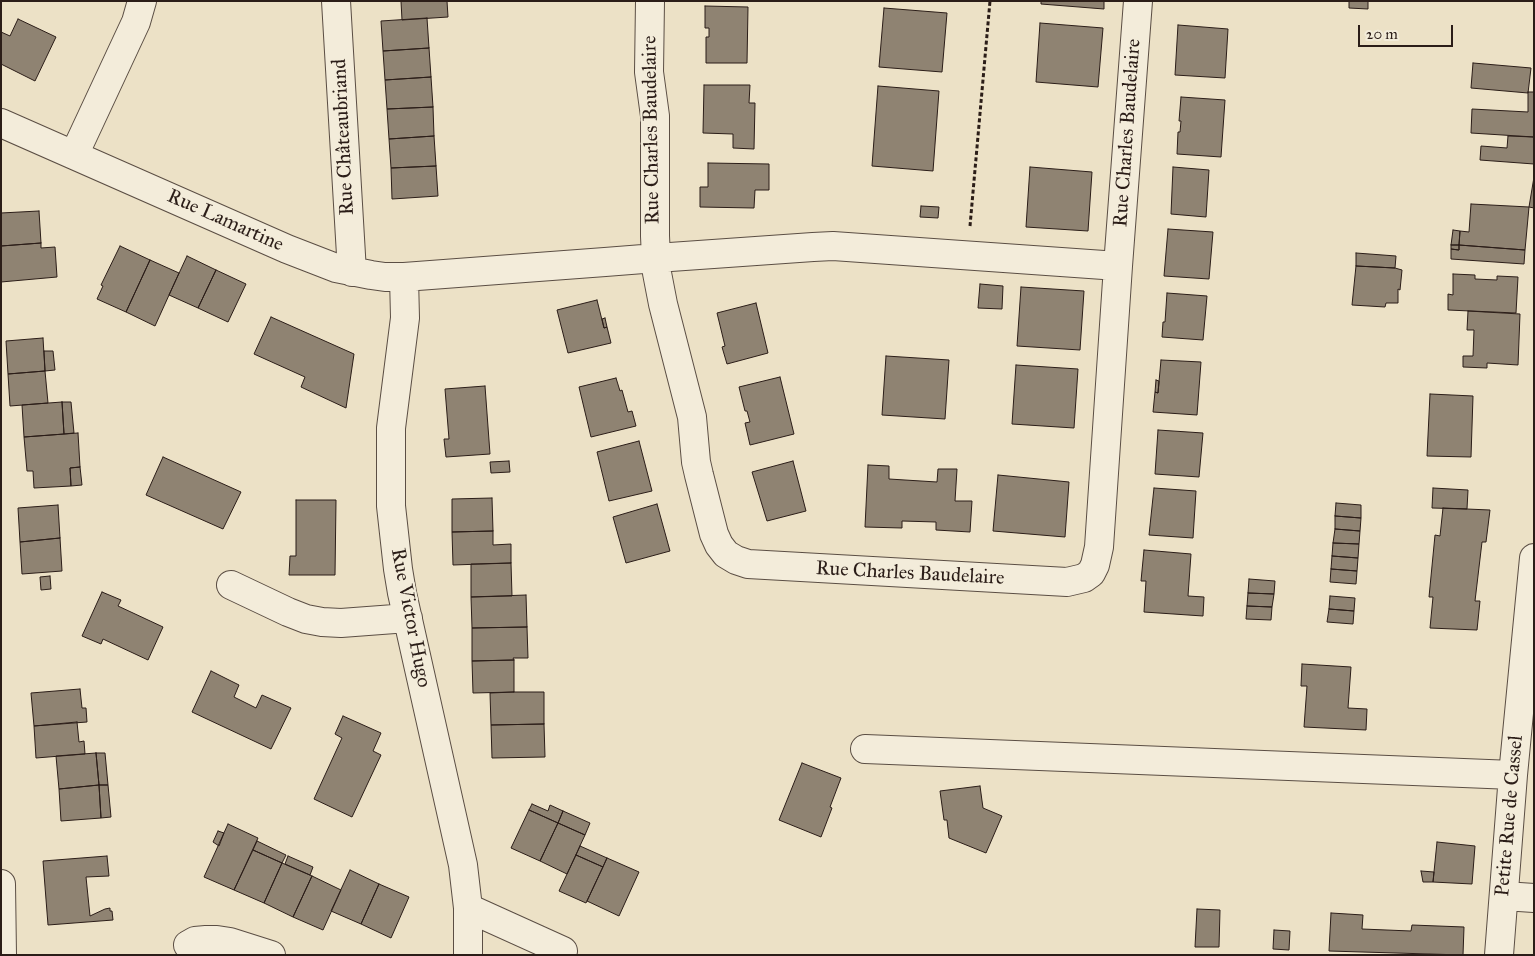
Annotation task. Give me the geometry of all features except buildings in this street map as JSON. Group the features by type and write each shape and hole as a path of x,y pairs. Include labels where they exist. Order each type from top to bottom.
{"street":[{"path":"74,155 136,22 142,1"},
{"name":"Rue Châteaubriand","path":"336,1 352,272"},
{"name":"Rue Charles Baudelaire","path":"650,1 649,72 655,116 656,258 661,296 692,417 696,462 718,545 726,554 748,564 1067,582 1084,578 1091,573 1095,566 1099,547 1138,1"},
{"name":"Rue Lamartine","path":"1,123 287,249 352,272 385,277 404,277 656,258"},
{"path":"656,258 833,246 1118,266"},
{"name":"Rue Victor Hugo","path":"404,277 405,318 391,428 391,506 398,568 408,618 463,865 468,908 468,955"},
{"name":"Petite Rue de Cassel","path":"1499,955 1513,775 1534,558"},
{"path":"231,585 288,612 306,619 322,622 341,623 408,618"},
{"path":"865,749 1513,775"},
{"path":"1,884 2,955"},
{"path":"1504,896 1534,898"},
{"path":"468,908 563,951"},
{"path":"188,946 195,942 217,940 230,942 271,955"}],"path":[{"path":"949,254 950,231 970,232 990,1"}]}
